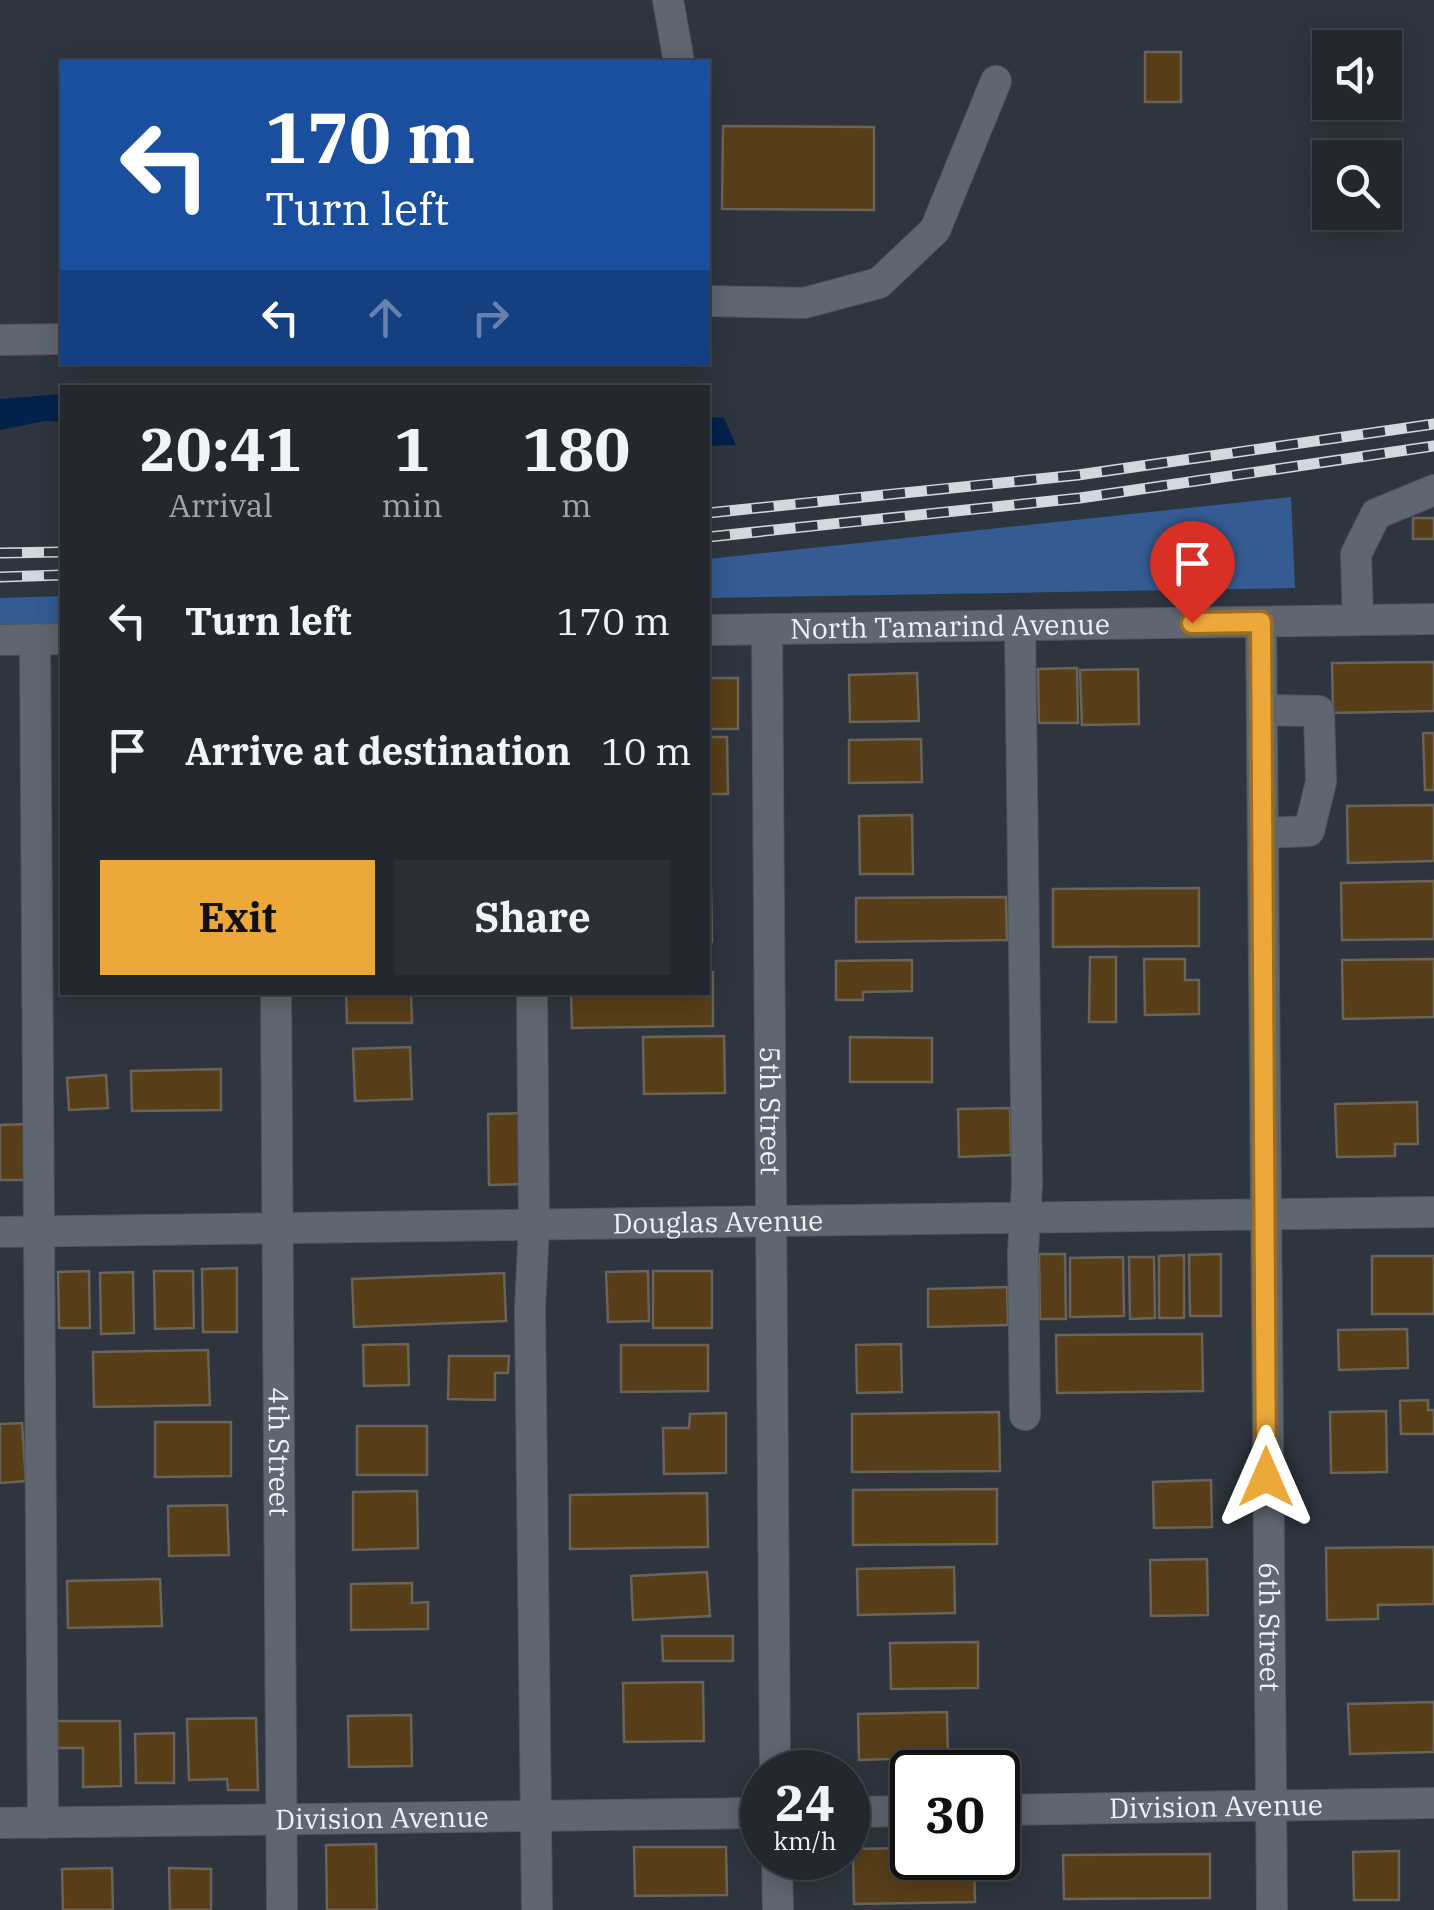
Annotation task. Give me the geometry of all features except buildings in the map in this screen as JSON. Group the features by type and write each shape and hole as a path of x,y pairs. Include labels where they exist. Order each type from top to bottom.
{"street":[{"path":"668,0 679,60"},
{"path":"710,301 804,302 833,298 879,283 935,230 996,81"},
{"path":"0,340 60,339"},
{"path":"1358,620 1356,554 1376,514 1434,490"},
{"name":"North Tamarind Avenue","path":"710,630 1434,619"},
{"name":"6th Street","path":"1261,622 1272,1910"},
{"path":"1020,626 1025,1414"},
{"name":"5th Street","path":"767,629 775,1750"},
{"path":"0,640 49,639 38,1231 44,1823"},
{"path":"1263,710 1319,711 1321,782 1310,831 1263,833"},
{"name":"4th Street","path":"276,995 282,1910"},
{"path":"532,995 534,1224 530,1309 536,1910"},
{"name":"Douglas Avenue","path":"0,1232 1434,1212"},
{"name":"Division Avenue","path":"1020,1810 1434,1803"},
{"name":"Division Avenue","path":"0,1823 740,1814"},
{"path":"777,1880 778,1910"}],"shaded area":[{"path":"60,394 60,422 0,430 0,399"},
{"path":"710,417 724,418 736,445 710,446"},
{"path":"1291,497 1295,588 710,598 710,559"},
{"path":"60,596 60,624 0,624 0,598"}],"railway":[{"path":"710,513 1078,475 1434,424"},
{"path":"710,537 1080,498 1434,446"},
{"path":"0,553 60,552"},
{"path":"0,577 60,575"}],"route":[{"path":"1192,623 1261,622 1266,1477"}]}
